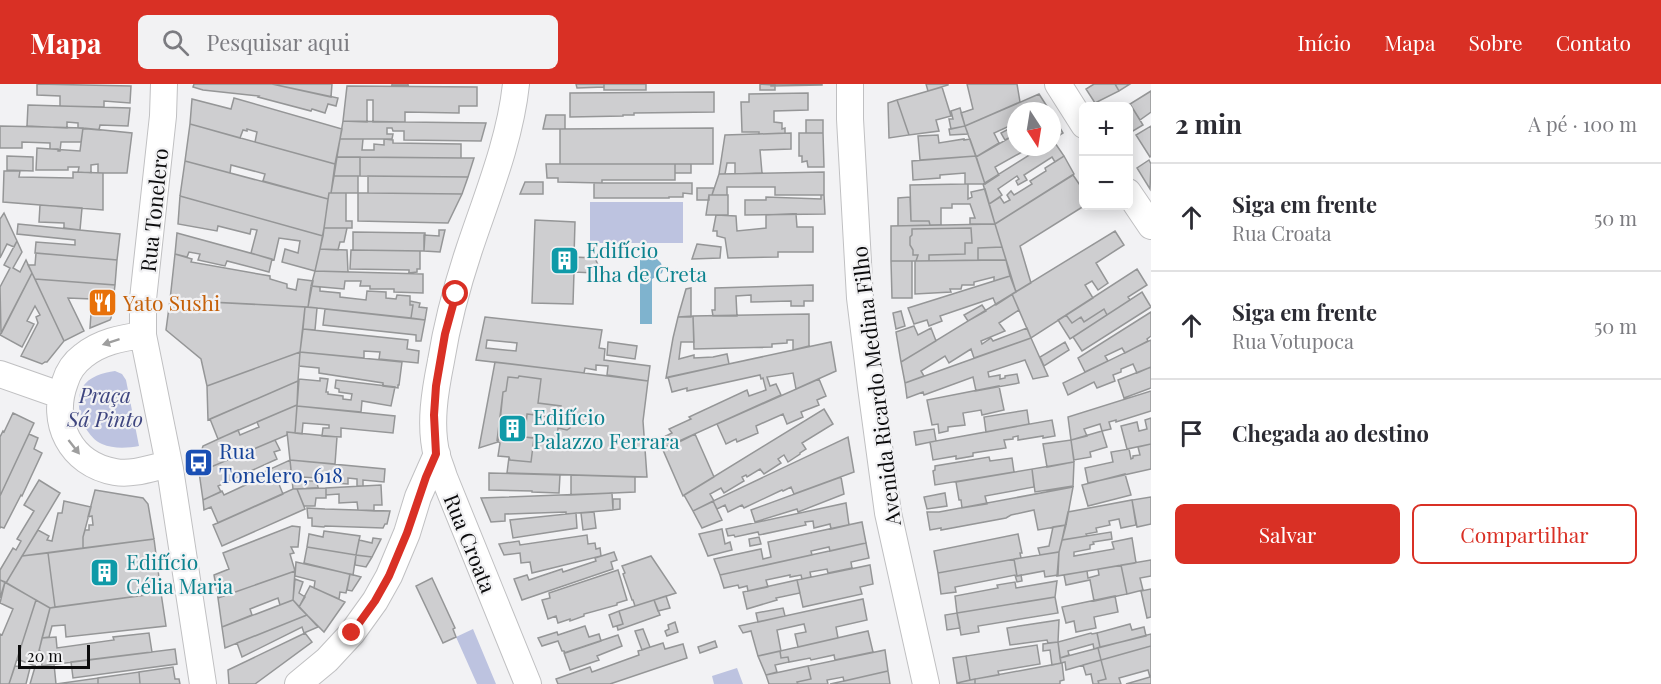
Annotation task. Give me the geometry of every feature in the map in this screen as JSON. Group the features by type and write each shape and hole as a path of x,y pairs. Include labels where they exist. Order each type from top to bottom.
{"street":[{"name":"Rua Tonelero","path":"143,335 144,300 163,116 164,84"},
{"name":"Rua Croata","path":"516,84 514,101 497,167 467,254 445,334 436,386 434,415 436,454 528,684"},
{"name":"Avenida Ricardo Medina Filho","path":"850,84 860,286 867,354 888,513 926,684"},
{"path":"1058,84 1079,118"},
{"path":"1133,199 1151,226"},
{"path":"169,464 136,472 115,472 95,466 78,454 66,437 59,417 60,395 67,374 81,356 107,342 143,335 169,464 203,684"},
{"path":"0,374 60,395"},
{"path":"298,684 327,660 352,633 375,601 389,576 407,533 418,497 436,454"}],"green space":[{"path":"590,202 683,202 683,243 590,243"},
{"name":"Praça Sá Pinto","path":"115,371 122,374 126,380 139,446 121,448 102,444 90,434 82,419 79,403 82,388 92,378"},
{"path":"473,629 496,684 477,684 456,637"},
{"path":"737,668 743,684 714,684 712,676"}],"shaded area":[{"path":"640,253 651,253 661,263 663,270 652,279 652,324 640,324"}],"building":[{"path":"37,84 131,86 130,103 104,101 104,107 60,106 60,96 37,95"},
{"path":"194,84 272,84 338,98 336,106 328,104 325,113 259,96 203,90 193,87"},
{"path":"272,84 332,84 331,97"},
{"path":"392,84 408,84 408,86 392,86"},
{"path":"576,84 604,84 604,87 577,88"},
{"path":"604,84 646,84 646,90 604,90"},
{"path":"760,84 775,85 775,90 760,90"},
{"path":"771,84 822,84 822,85 771,86"},
{"path":"926,84 948,84 948,85 928,91"},
{"path":"967,84 1017,84 1020,102 1007,102 1007,108 965,126 961,113 973,109"},
{"path":"1094,84 1115,84 1119,91 1094,102 1086,89"},
{"path":"1115,84 1130,84 1119,91"},
{"path":"347,86 477,87 477,106 459,106 459,113 405,112 405,122 373,122 373,100 367,100 367,122 343,121"},
{"path":"942,87 951,116 936,120 939,131 909,135 897,100"},
{"path":"1151,91 1151,112 1140,120 1133,109 1133,102"},
{"path":"714,92 714,112 570,117 570,93"},
{"path":"808,93 808,110 774,111 774,122 782,123 785,133 742,132 741,102 749,102 749,94"},
{"path":"1039,94 1044,102 1020,102"},
{"path":"234,98 342,129 335,164 255,142 257,132 247,129 247,131 243,130 240,138 190,124 192,99 231,109"},
{"path":"897,100 909,135 889,138 888,103"},
{"path":"28,105 130,108 128,126 100,125 99,130 78,128 78,123 67,122 67,128 27,126"},
{"path":"960,108 965,126 951,129 949,119 953,119 951,111"},
{"path":"1007,108 1007,127 994,133 999,143 976,157 965,126"},
{"path":"1133,109 1143,125 1133,131"},
{"path":"546,115 565,115 565,129 543,129"},
{"path":"806,120 823,120 823,133 806,133"},
{"path":"343,121 486,123 481,141 404,140 404,131 393,131 392,128 387,128 387,134 393,134 392,139 340,139"},
{"path":"190,124 335,164 328,199 263,181 265,174 231,165 230,173 185,161"},
{"path":"0,126 83,128 81,142 61,142 60,151 58,151 58,149 50,149 50,143 22,142 22,148 0,148"},
{"path":"965,126 968,134 950,135 949,129"},
{"path":"1151,126 1151,156 1150,157 1136,135"},
{"path":"83,128 132,133 127,173 98,173 98,164 91,165 91,173 78,172 79,167 68,167 68,170 36,170 37,148 80,151"},
{"path":"713,128 713,164 560,164 560,129"},
{"path":"1007,130 1007,139 1005,140 1001,133"},
{"path":"791,133 791,149 760,150 762,173 735,174 735,163 727,163 725,174 719,174 725,135"},
{"path":"799,133 823,133 824,167 808,167 807,161 802,162 802,156 799,156"},
{"path":"938,135 939,143 970,139 976,156 920,160 918,136"},
{"path":"340,139 363,139 362,150 374,150 374,144 384,145 384,139 393,140 393,143 461,144 461,158 337,157"},
{"path":"1007,139 1007,156 1015,156 995,167 999,175 985,184 976,157"},
{"path":"1061,152 1064,156 1055,162 1052,157 1024,175 1027,180 1018,185 1017,176 998,189 1002,195 989,204 983,184 1028,156 1061,156"},
{"path":"7,156 33,157 33,171 7,170"},
{"path":"976,156 985,184 965,184 965,173 913,180 912,161"},
{"path":"1064,156 1074,174 995,224 989,204 1000,197 1004,203 1010,200 1007,195 1011,191 1014,195 1032,184 1030,181"},
{"path":"337,157 360,157 360,176 334,176"},
{"path":"360,157 474,158 468,177 360,176"},
{"path":"1149,160 1151,164 1150,189 1137,168"},
{"path":"185,161 328,199 323,236 180,196"},
{"path":"546,164 675,164 675,180 558,182 558,178 547,178"},
{"path":"675,164 691,164 691,173 675,173"},
{"path":"4,171 20,171 19,177 73,178 73,172 103,173 103,210 3,202"},
{"path":"824,172 824,195 775,195 775,187 727,187 727,195 712,195 719,174"},
{"path":"1073,175 1079,184 1079,209 1020,246 1031,283 1016,292 995,224"},
{"path":"334,176 358,176 358,193 331,193"},
{"path":"368,176 468,177 462,194 368,193"},
{"path":"525,182 543,182 543,194 520,194"},
{"path":"594,183 692,183 692,194 683,193 683,197 669,198 594,198"},
{"path":"968,184 968,199 972,197 971,192 985,189 995,224 970,224 970,218 975,218 970,204 952,204 952,208 941,208 941,225 930,225 929,221 911,221 910,185"},
{"path":"697,188 714,188 712,195 709,195 709,200 697,200"},
{"path":"329,193 346,193 346,221 352,221 352,228 324,228"},
{"path":"358,193 462,194 448,223 358,221"},
{"path":"709,195 728,195 728,215 706,215"},
{"path":"821,195 824,195 825,214 745,215 745,200 766,200 766,197 821,199"},
{"path":"180,196 323,236 315,271 282,262 285,249 298,253 300,241 279,238 274,260 251,253 257,230 251,229 250,234 218,226 217,231 178,224"},
{"path":"910,197 911,221 929,221 930,225 898,226 898,198"},
{"path":"40,205 82,208 80,230 64,228 64,223 39,222"},
{"path":"4,213 17,241 14,247 7,244 0,258 0,219"},
{"path":"796,214 797,227 813,227 813,252 778,252 778,257 728,258 725,238 717,236 717,231 713,231 716,215 736,216 737,231 766,228 766,215"},
{"name":"Edifício Ilha de Creta","path":"535,220 575,222 574,257 595,258 598,265 595,273 574,272 573,304 532,303"},
{"path":"18,224 120,234 117,260 35,253 36,242 75,245 75,240 17,234"},
{"path":"995,224 1002,247 978,248 978,260 929,261 929,255 965,254 965,243 972,243 971,228 912,229 910,245 913,255 918,255 916,261 891,261 891,226"},
{"path":"324,228 347,228 344,242 340,242 338,250 320,249"},
{"path":"971,228 972,243 965,243 965,254 929,255 929,261 916,261 918,255 913,255 910,245 912,229"},
{"path":"439,230 445,230 440,252 424,251 424,235 439,236"},
{"path":"1115,231 1124,245 1096,263 1108,283 1098,290 1092,281 1085,285 1093,298 1031,338 1012,294"},
{"path":"353,232 425,233 424,251 353,250"},
{"path":"177,233 272,259 269,272 227,261 225,266 198,260 200,254 189,252 187,257 175,254"},
{"path":"17,241 22,252 13,268 20,272 26,260 32,273 1,334 0,287 10,268 4,265"},
{"path":"697,244 721,247 720,258 692,259"},
{"path":"1002,247 1006,260 978,260 978,248"},
{"path":"320,249 347,250 348,272 315,271"},
{"path":"351,250 420,251 420,269 409,273 409,270 350,269"},
{"path":"36,253 117,260 115,285 35,279 28,265 35,265"},
{"path":"175,254 192,259 191,262 270,276 270,279 287,284 287,288 296,290 298,279 313,281 308,307 170,300"},
{"path":"1006,260 1010,276 994,281 994,277 974,282 974,285 962,285 961,289 950,289 951,292 915,294 915,261"},
{"path":"891,261 912,261 912,298 892,298"},
{"path":"1137,269 1147,285 1107,315 1104,309 1084,322 1081,317 1072,323 1066,315"},
{"path":"315,271 423,274 423,293 394,292 394,289 370,289 370,286 360,286 361,281 345,281 344,289 311,286"},
{"path":"32,273 64,341 47,362 42,364 21,356 38,323 36,317 40,315 35,306 27,321 34,324 22,347 0,335"},
{"path":"1010,276 1016,292 996,305 993,298 940,316 942,321 929,326 927,320 914,324 908,308"},
{"path":"35,279 115,285 110,320 90,328 92,299 68,298 84,331 64,341"},
{"path":"813,285 813,301 804,301 804,306 791,306 791,301 751,302 751,295 736,296 737,316 713,316 715,288"},
{"path":"311,286 320,287 320,291 340,293 340,297 366,300 367,291 386,292 386,298 396,299 397,295 410,296 410,305 413,305 411,318 308,307"},
{"path":"691,288 691,317 678,317 686,289"},
{"path":"1142,292 1151,307 1082,351 1073,337"},
{"path":"1012,294 1019,310 999,323 1005,331 981,341 982,344 991,338 993,341 1027,328 1031,338 974,358 971,349 949,363 945,356 921,371 924,376 905,383 901,362"},
{"path":"170,300 305,307 300,352 207,386 201,359 166,330"},
{"path":"410,301 420,303 419,307 427,308 425,320 411,318 413,305 410,305"},
{"path":"982,305 986,311 968,321 964,315"},
{"path":"305,307 317,308 315,330 303,329"},
{"path":"325,309 425,320 421,341 416,341 416,335 323,325"},
{"path":"1104,309 1107,315 1070,339 1058,320 1066,315 1072,323 1081,317 1084,322"},
{"path":"901,311 905,326 896,329 893,313"},
{"path":"1151,312 1151,336 1147,339 1148,341 1125,353 1122,348 1105,356 1108,361 1085,372 1078,358"},
{"path":"809,314 809,346 793,350 793,340 787,340 787,343 772,344 772,347 694,349 693,316"},
{"path":"693,316 694,342 681,342 679,359 694,355 694,358 727,354 729,364 666,378 678,317"},
{"path":"485,317 602,330 599,348 605,349 604,360 650,366 648,381 607,375 608,366 596,365 596,370 585,368 584,373 476,360","holes":["487,340 517,343 516,351 486,348"]},
{"path":"914,326 918,335 931,328 936,341 901,362 896,332"},
{"path":"303,329 408,340 407,349 419,351 418,363 379,359 380,352 364,351 364,358 300,352"},
{"path":"1031,338 1048,376 1033,379 1025,360 988,372 989,377 1000,375 1000,379 1017,374 1019,383 976,391 973,377 924,395 923,392 907,398 905,383"},
{"path":"1151,340 1151,367 1137,373 1133,364 1113,375 1115,381 1097,388 1094,382 1068,395 1063,383"},
{"path":"608,342 637,346 635,359 607,355"},
{"path":"831,342 836,371 796,389 793,373 767,377 770,386 776,384 781,395 666,447 664,437 672,433 669,429 691,419 689,417 747,390 749,396 766,390 760,375 687,391 687,388 672,392 668,377"},
{"path":"1065,342 1069,350 1044,366 1040,357"},
{"path":"300,352 402,362 398,388 383,386 383,383 319,373 319,368 299,366"},
{"path":"300,352 298,381 208,420 207,386"},
{"path":"495,362 648,381 643,421 647,477 507,473 509,457 510,460 531,462 534,438 557,441 558,428 567,430 571,422 569,419 559,418 561,406 538,403 541,379 508,377 506,391 503,392 498,442 479,448"},
{"path":"1151,367 1151,388 1124,398 1118,380"},
{"name":"Edifício Palazzo Ferrara","path":"519,376 541,379 538,403 561,406 559,418 527,414 525,437 534,438 531,462 498,456 500,443 497,441 503,392 506,391 508,377 518,378"},
{"path":"320,378 328,379 326,392 328,394 343,396 343,399 351,400 352,394 339,392 339,389 335,388 336,380 395,387 391,406 362,401 361,412 297,406 299,379 320,381"},
{"path":"819,379 826,396 817,400 819,405 801,412 803,417 787,424 783,414 756,426 758,433 726,444 717,424"},
{"path":"298,381 297,405 218,439 210,419"},
{"path":"999,386 1004,410 982,415 981,410 963,413 965,425 948,427 948,431 939,433 938,424 932,425 927,400"},
{"path":"1151,391 1151,411 1109,422 1111,429 1102,431 1100,424 1084,429 1087,436 1071,440 1068,417"},
{"path":"297,405 295,433 287,432 287,435 199,472 198,461 203,446 238,430 240,435 259,427 257,422"},
{"path":"297,406 395,416 393,433 341,428 341,437 322,436 323,428 329,428 329,425 303,423 302,434 295,433"},
{"path":"824,409 833,424 802,443 806,449 800,454 788,462 784,455 778,459 781,463 764,474 760,469 747,477 746,475 742,477 744,481 724,493 721,488 710,494 714,501 693,511 684,495"},
{"path":"1027,410 1029,424 986,432 984,417"},
{"path":"13,413 34,423 0,496 0,437"},
{"path":"527,414 569,419 570,428 567,430 558,428 557,441 525,437"},
{"path":"1151,418 1151,444 1127,449 1121,426 1137,422 1139,431 1147,429 1145,420"},
{"path":"1052,420 1055,436 1018,440 1018,436 1004,440 1006,448 973,453 973,456 956,459 956,456 933,460 930,442"},
{"path":"934,429 936,441 916,445 914,432"},
{"path":"1102,431 1107,447 1090,452 1091,457 1074,460 1071,440"},
{"path":"287,432 337,437 335,464 290,460"},
{"path":"29,434 38,438 34,449 42,453 22,496 4,528 0,528 0,496"},
{"path":"695,434 714,477 683,496 663,450"},
{"path":"848,437 854,472 794,494 791,487 744,508 742,505 728,512 725,505 717,509 713,501"},
{"path":"275,440 280,450 274,452 277,459 218,486 221,492 203,500 199,472"},
{"path":"1071,440 1074,462 1047,467 1043,444"},
{"path":"1151,444 1151,469 1088,483 1085,468 1113,462 1111,452 1129,449 1131,459 1133,456 1140,455 1138,447"},
{"path":"989,457 990,461 1012,458 1014,472 935,485 933,471 935,466"},
{"path":"290,460 385,469 384,482 363,480 363,486 357,486 357,479 348,478 348,484 333,483 332,479 302,477 302,481 317,481 318,488 293,489"},
{"path":"290,460 291,470 276,477 283,494 218,523 211,507 204,510 203,500 222,491 224,495 254,481 253,477"},
{"path":"1074,462 1073,486 1035,492 1032,469"},
{"path":"1032,469 1034,487 985,496 987,504 962,508 956,482"},
{"path":"489,473 560,475 559,493 489,490"},
{"path":"1125,474 1131,495 1088,506 1082,485"},
{"path":"571,475 635,477 635,492 571,495"},
{"path":"841,477 844,494 798,512 797,509 755,522 751,510"},
{"path":"39,480 60,493 6,583 0,580 0,570 13,548 16,550 21,541 17,539 34,511 24,505"},
{"path":"381,485 382,505 374,505 374,511 358,510 357,502 339,503 339,494 326,495 326,488"},
{"path":"1073,487 1066,525 1038,530 1034,510 1006,518 930,530 927,512 939,512"},
{"path":"326,488 326,498 316,498 315,506 304,506 297,489"},
{"path":"297,489 305,509 222,546 213,525"},
{"path":"95,490 143,498 148,504 154,539 83,548 85,530 89,530 89,525 93,525 92,516 88,517"},
{"path":"612,493 613,510 566,514 566,512 505,514 505,521 491,522 481,498"},
{"path":"945,493 947,506 927,509 924,497"},
{"path":"1151,497 1151,524 1137,527 1132,500"},
{"path":"613,499 620,499 620,509 613,510"},
{"path":"1132,500 1136,525 1121,528 1119,519 1109,521 1110,525 1096,528 1097,532 1062,540 1068,512"},
{"path":"64,501 91,507 83,537 83,548 22,556 38,530 49,536 47,540 52,541 58,513 62,513"},
{"path":"713,501 722,520 702,528 693,511"},
{"path":"846,503 849,525 831,529 830,524 814,528 813,521 805,522 806,525 759,535 758,532 735,537 734,535 728,536 726,529"},
{"path":"307,508 390,511 387,524 383,528 324,527 312,526 312,518 308,518"},
{"path":"594,512 596,528 583,530 581,513"},
{"path":"576,513 577,528 513,538 510,520"},
{"path":"862,522 866,543 830,551 829,547 811,551 812,555 720,575 714,559 761,549 763,559 771,557 768,542"},
{"path":"1066,525 1059,552 1040,555 1038,548 1049,546 1053,527"},
{"path":"292,526 300,527 298,547 291,547 294,553 290,554 295,571 218,598 214,575 229,569 223,553"},
{"path":"722,529 725,544 730,542 732,550 708,556 699,534"},
{"path":"324,531 360,536 356,555 307,547 309,534 323,537"},
{"path":"1111,532 1112,539 1093,542 1090,549 1074,552 1074,556 1114,549 1112,542 1132,538 1136,563 1057,576 1062,540"},
{"path":"1018,534 1021,558 938,573 934,551"},
{"path":"587,535 588,544 595,543 596,549 600,548 601,556 532,573 530,562 521,563 520,553 504,555 499,544 519,541 520,545"},
{"path":"759,537 761,544 750,546 749,539"},
{"path":"373,538 381,539 372,557 356,555 359,540 372,543"},
{"name":"Edifício Célia Maria","path":"154,539 161,593 55,607 48,553"},
{"path":"866,543 869,558 851,562 852,568 828,573 827,569 810,572 811,577 802,579 801,575 790,577 790,575 766,580 768,587 748,591 747,586 724,588 720,575"},
{"path":"307,547 356,555 353,575 304,563"},
{"path":"614,552 617,560 611,562 613,569 522,600 514,579 527,575 529,580 562,569 563,572 596,561 595,558"},
{"path":"1059,552 1058,575 1045,577 1044,571 1017,576 1014,559"},
{"path":"48,553 55,607 50,608 6,583 22,556"},
{"path":"356,555 372,557 366,567 355,565"},
{"path":"651,556 676,593 635,606 622,566"},
{"path":"1014,559 1017,576 1021,575 1022,581 1017,582 1015,575 955,587 956,592 941,594 938,573"},
{"path":"1151,560 1151,576 1140,578 1143,590 1127,594 1121,565"},
{"path":"296,562 350,574 346,593 340,592 339,599 314,588 315,581 295,576"},
{"path":"870,565 873,584 860,587 862,594 803,607 797,580"},
{"path":"1121,565 1127,594 1094,601 1090,580 1066,585 1064,575 1087,571 1088,578 1099,575 1098,569"},
{"path":"618,570 627,600 570,621 570,619 558,623 556,616 548,619 542,600 550,598 549,593"},
{"path":"295,571 293,600 280,605 278,598 250,609 252,615 222,627 218,598"},
{"path":"350,574 361,577 352,591 347,590"},
{"path":"432,578 455,628 453,629 456,637 443,643 416,586"},
{"path":"295,579 303,582 299,593 305,597 299,607 293,600"},
{"path":"0,580 5,582 0,598"},
{"path":"797,580 800,593 776,598 777,600 747,609 743,592"},
{"path":"1057,581 1055,597 957,613 955,596 998,588 997,585 1015,582 1016,588"},
{"path":"5,582 36,600 9,684 0,684 0,634 2,635 13,609 0,603"},
{"path":"310,586 345,602 324,632 299,607"},
{"path":"1151,589 1151,617 1147,618 1141,591"},
{"path":"161,593 166,626 66,637 65,625 52,626 49,637 42,638 50,608"},
{"path":"666,596 670,608 658,611 654,600"},
{"path":"1115,596 1118,612 1094,617 1096,628 1076,632 1074,621 1066,623 1062,607"},
{"path":"1055,597 1058,613 978,626 979,632 961,635 957,613"},
{"path":"863,599 867,620 836,627 838,638 798,647 795,634 806,632 804,624 777,630 781,651 758,656 751,631 743,633 739,626"},
{"path":"36,600 50,608 35,666 17,659"},
{"path":"293,600 307,615 225,648 222,627"},
{"path":"654,600 660,615 618,630 617,626 623,624 619,611"},
{"path":"783,608 785,616 758,622 756,613"},
{"path":"619,611 623,624 613,627 609,615"},
{"path":"957,613 960,628 947,630 945,615"},
{"path":"307,615 318,627 304,633 302,627 242,657 237,643"},
{"path":"1059,620 1058,642 1048,643 1047,640 1010,645 1007,628"},
{"path":"675,622 678,632 667,636 665,631 669,629 668,625"},
{"path":"1130,624 1132,630 1144,627 1146,636 1100,647 1097,633"},
{"path":"585,626 589,637 599,634 601,641 565,653 558,641 542,646 538,638 557,632 558,635"},
{"path":"643,629 650,647 642,650 635,631"},
{"path":"868,631 873,652 835,660 834,655 789,662 788,657 781,658 780,651"},
{"path":"149,633 152,652 42,666 39,651 42,638 56,637 57,648 114,640 113,637"},
{"path":"305,633 312,642 255,684 229,684 228,670"},
{"path":"1097,633 1100,647 1094,649 1093,644 1068,651 1069,655 1060,658 1058,642"},
{"path":"1151,634 1151,646 1101,660 1098,648"},
{"path":"618,635 622,646 597,656 599,660 570,670 564,653"},
{"path":"715,641 717,647 700,653 698,647"},
{"path":"1058,642 1061,663 1052,665 1050,650 1043,651 1043,644"},
{"path":"663,643 665,649 683,644 687,658 610,684 558,684 556,679 590,667 592,672 639,655 638,651"},
{"path":"1037,645 1040,664 998,671 999,675 970,680 966,656"},
{"path":"1151,646 1151,677 1148,670 1119,678 1121,684 1099,684 1098,681 1106,679 1101,660"},
{"path":"1098,648 1101,660 1066,670 1065,662 1061,663 1060,658"},
{"path":"175,649 177,664 73,678 71,662"},
{"path":"885,650 888,671 844,681 843,677 827,680 828,684 798,684 797,682 811,679 808,666"},
{"path":"780,651 781,658 788,657 789,662 775,665 777,672 766,675 758,656"},
{"path":"966,656 970,680 957,683 953,658"},
{"path":"1101,660 1106,679 1098,681 1099,684 1093,684 1091,674 1086,675 1083,665"},
{"path":"1062,663 1064,680 1060,681 1060,684 975,684 975,679"},
{"path":"54,664 56,684 30,684 35,667"},
{"path":"15,666 30,668 26,684 9,684"},
{"path":"808,666 811,679 797,682 798,684 769,684 766,675"},
{"path":"173,667 175,679 179,679 180,684 140,684 139,672"},
{"path":"888,671 890,684 830,684 844,681"},
{"path":"139,672 140,684 98,684 98,678"},
{"path":"1151,677 1151,684 1126,684"},
{"path":"98,678 98,684 56,684"},
{"path":"975,679 975,684 957,684 957,683"}],"place":[{"name":"Edifício Ilha de Creta","path":"565,261"},
{"name":"Yato Sushi","path":"102,302"},
{"name":"Edifício Palazzo Ferrara","path":"512,428"},
{"name":"Rua Tonelero, 618","path":"198,462"},
{"name":"Edifício Célia Maria","path":"105,573"}],"route":[{"path":"352,633 375,601 389,576 436,454 434,415 436,386 445,334 456,294"}]}
